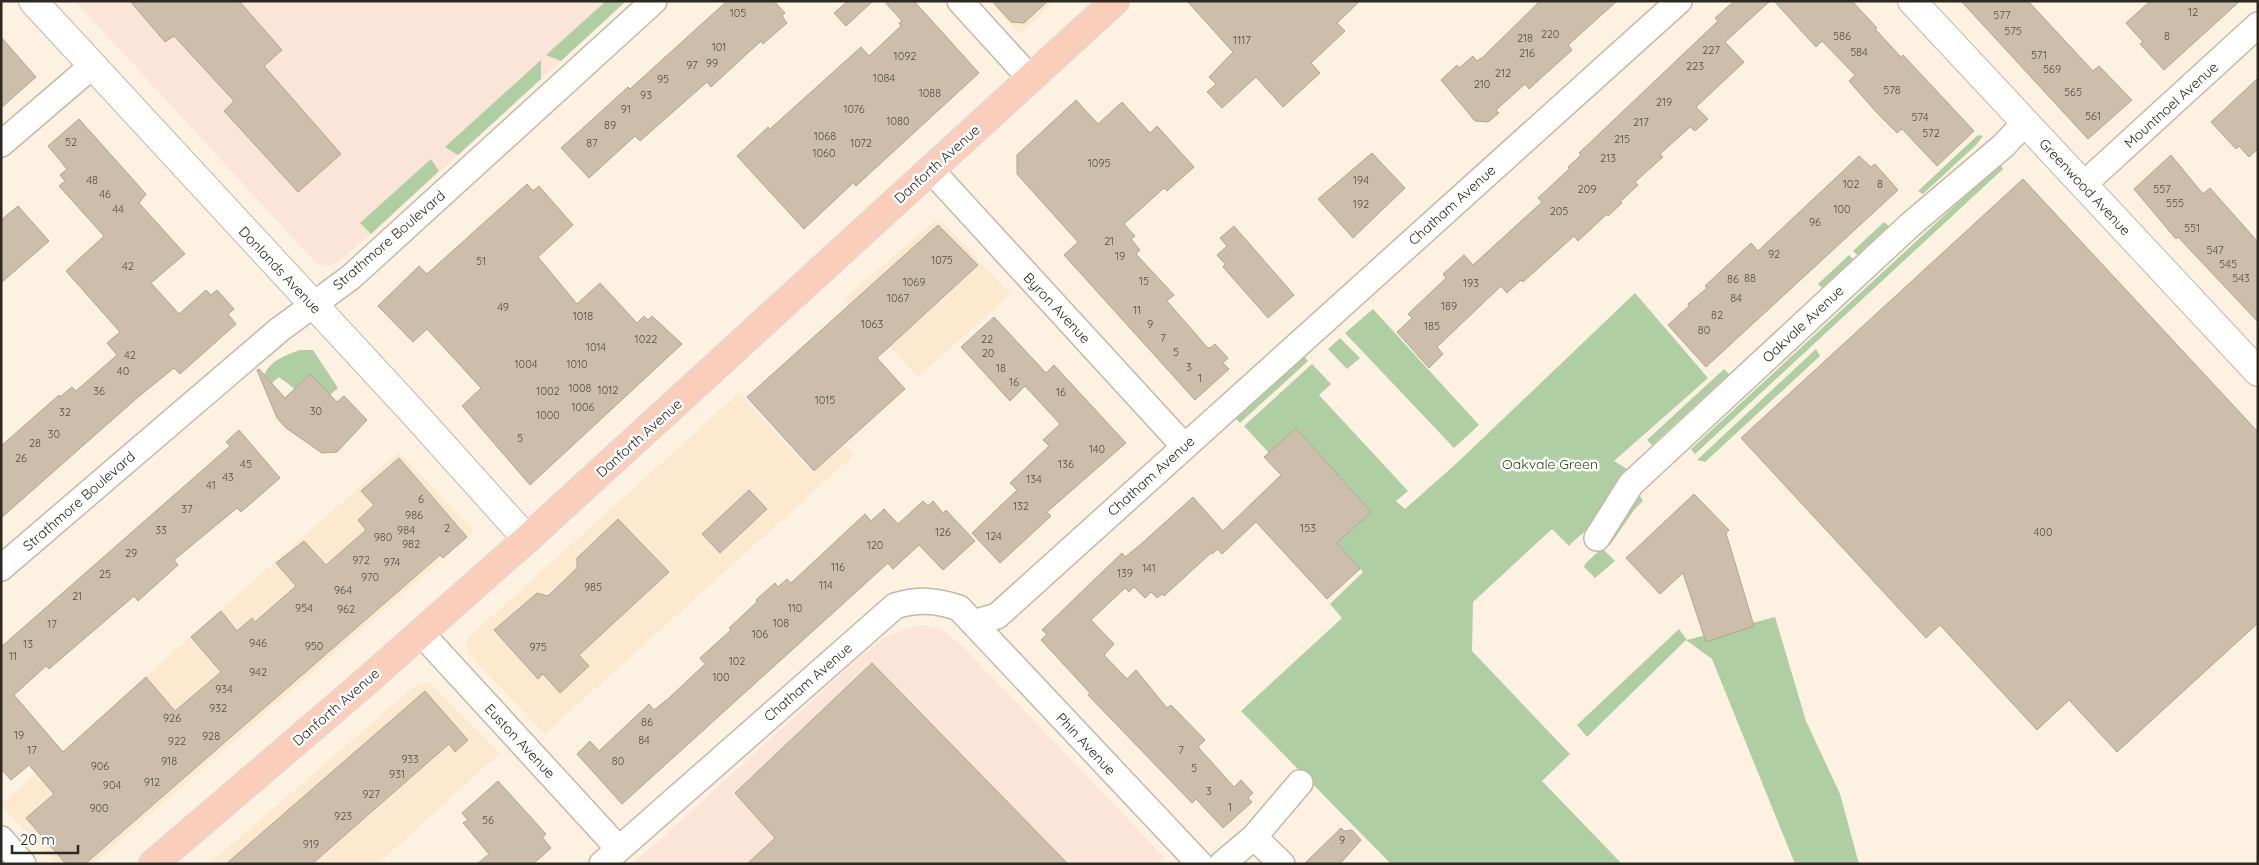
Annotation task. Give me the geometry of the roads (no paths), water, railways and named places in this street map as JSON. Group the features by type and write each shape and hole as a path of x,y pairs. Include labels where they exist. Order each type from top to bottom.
{"main road":[{"name":"Danforth Avenue","path":"153,864 527,539 1114,1"}],"street":[{"name":"Donlands Avenue","path":"33,1 527,539"},
{"name":"Strathmore Boulevard","path":"1,568 279,330 351,277 654,1"},
{"path":"960,1 1031,78"},
{"name":"Chatham Avenue","path":"610,856 895,606 913,600 941,602 959,608 973,623 997,616 1679,1"},
{"name":"Greenwood Avenue","path":"1912,1 2258,372"},
{"name":"Mountnoel Avenue","path":"2083,185 2258,25"},
{"path":"1,144 92,66"},
{"name":"Oakvale Avenue","path":"1597,538 1631,484 1903,232 2003,146 2025,123"},
{"name":"Byron Avenue","path":"931,170 1184,446"},
{"name":"Phin Avenue","path":"973,623 1200,864"},
{"name":"Euston Avenue","path":"420,633 610,856"},
{"path":"1222,864 1254,836 1300,783"},
{"path":"1254,836 1282,864"},
{"path":"1,839 23,864"}],"park label":[{"name":"Oakvale Green","path":"1550,464"}]}
